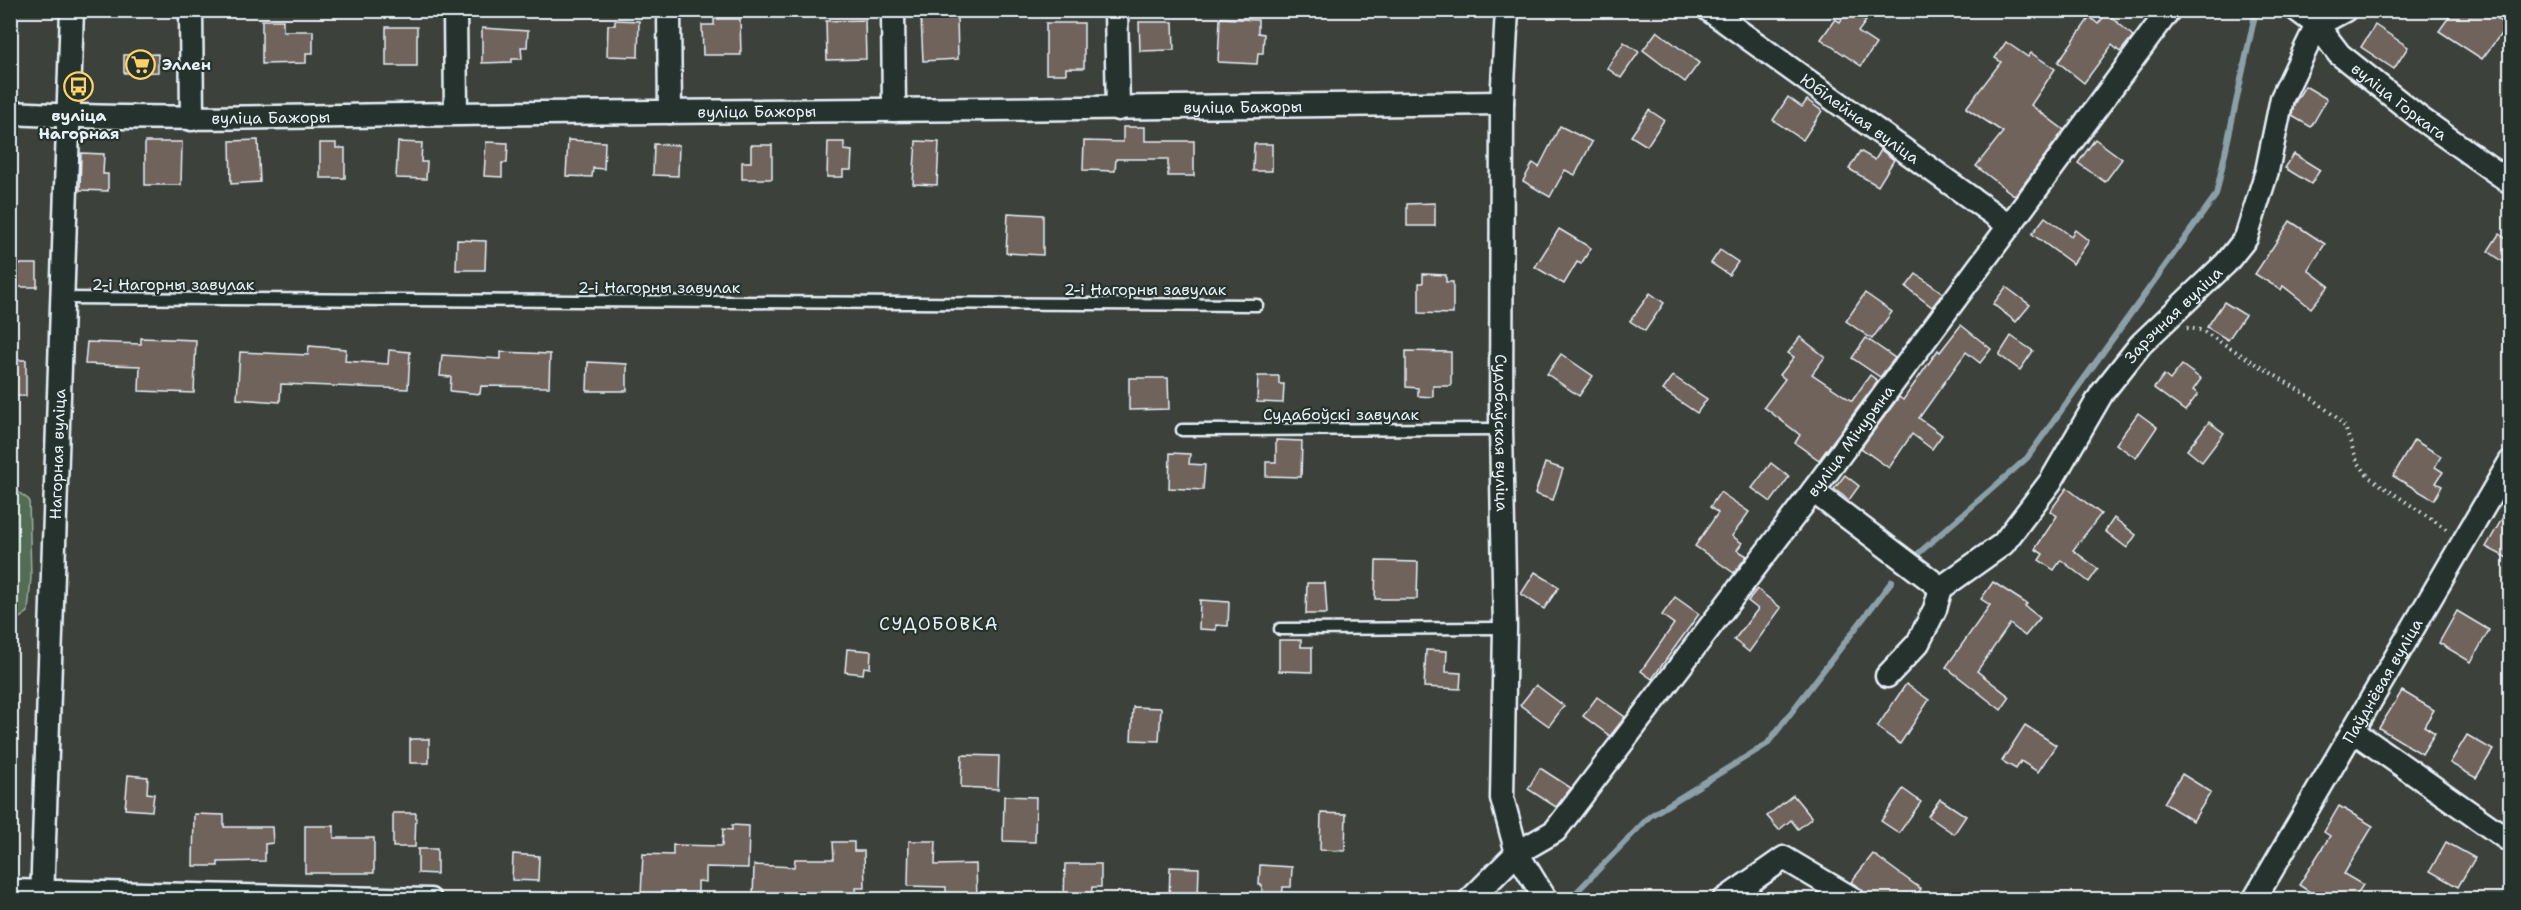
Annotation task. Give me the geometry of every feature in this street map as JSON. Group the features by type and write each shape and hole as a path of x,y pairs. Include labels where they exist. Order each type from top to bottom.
{"street":[{"name":"Нагорная вуліца","path":"42,896 60,298 72,10"},
{"path":"190,10 192,119"},
{"path":"454,10 456,113"},
{"path":"669,10 670,112"},
{"path":"893,10 894,110"},
{"path":"1116,10 1118,110"},
{"name":"Судобаўская вуліца","path":"1507,10 1502,103 1501,429 1505,628 1502,798 1517,853"},
{"name":"Юбілейная вуліца","path":"1709,10 2010,226"},
{"name":"вуліца Мічурына","path":"1470,900 1517,853 1555,831 1640,714 1813,491 2169,10"},
{"name":"вуліца Горкага","path":"2297,10 2317,25 2339,54 2421,119 2511,182"},
{"path":"2317,25 2345,10"},
{"name":"Зарэчная вуліца","path":"1941,588 2003,544 2051,481 2102,393 2141,344 2226,263 2246,238 2267,171 2282,98 2317,25"},
{"name":"вуліца Бажоры","path":"10,113 192,119 456,113 1118,110 1502,103"},
{"name":"Паўднёвая вуліца","path":"2254,900 2510,464"},
{"path":"1813,491 1941,588 1935,609 1918,644 1887,676"},
{"path":"2353,731 2511,841"},
{"path":"1517,853 1546,900"},
{"path":"1724,900 1784,858 1853,899"},
{"path":"10,891 42,896 430,900"}],"lane":[{"name":"2-і Нагорны завулак","path":"60,298 1257,305"},
{"name":"Судабоўскі завулак","path":"1182,429 1501,429"},
{"path":"1280,629 1505,628"}],"path":[{"path":"2163,324 2201,330 2312,398 2345,427 2357,461 2369,477 2464,541"}],"green space":[{"path":"10,486 29,500 31,577 28,612 11,624"}],"building":[{"path":"1848,10 1866,21 1858,32 1876,44 1861,66 1821,39 1835,19 1840,22"},
{"path":"2454,10 2487,10 2507,26 2482,59 2439,31"},
{"path":"2107,13 2133,36 2120,52 2112,45 2084,83 2058,62 2090,17 2098,24"},
{"path":"957,16 958,59 923,61 921,18"},
{"path":"1220,18 1258,20 1258,33 1264,34 1263,53 1258,53 1257,64 1218,62"},
{"path":"714,19 740,19 741,55 703,55 702,25 714,25"},
{"path":"262,20 283,20 283,31 313,31 313,53 306,53 306,63 262,64"},
{"path":"615,20 639,21 638,57 607,56 608,25 615,25"},
{"path":"865,20 866,59 827,60 826,21"},
{"path":"1139,22 1173,22 1174,50 1140,51"},
{"path":"1046,23 1084,23 1084,68 1066,68 1066,74 1046,74"},
{"path":"2375,25 2408,47 2394,69 2361,47"},
{"path":"386,27 417,27 417,66 386,66"},
{"path":"482,28 528,31 527,47 521,47 522,59 512,59 512,62 482,63"},
{"path":"1657,31 1699,63 1685,82 1643,50"},
{"path":"1624,42 1639,52 1621,78 1607,68"},
{"path":"2006,42 2028,57 2031,53 2055,69 2031,105 2064,130 2015,196 1976,166 2003,132 1966,108 2001,62 1995,58"},
{"name":"Эллен","path":"158,54 158,72 124,73 124,55"},
{"path":"2305,86 2327,99 2311,127 2292,116 2294,104"},
{"path":"1788,97 1802,107 1807,100 1822,111 1803,140 1773,120"},
{"path":"1649,110 1664,120 1647,146 1631,136"},
{"path":"1560,126 1592,142 1575,175 1565,170 1550,197 1523,181 1533,163 1539,167"},
{"path":"1123,127 1145,127 1145,141 1194,141 1194,176 1168,176 1168,159 1116,159 1115,171 1083,170 1084,141 1123,142"},
{"path":"2095,139 2122,159 2105,182 2078,163"},
{"path":"258,140 260,182 231,184 230,141"},
{"path":"568,140 605,142 604,169 593,168 592,177 566,176"},
{"path":"916,141 939,142 937,185 913,184"},
{"path":"145,142 182,142 181,185 145,185"},
{"path":"398,142 422,143 421,162 427,162 426,179 396,178"},
{"path":"486,142 508,143 507,163 502,163 502,177 484,176"},
{"path":"828,142 844,142 844,150 852,151 851,170 843,170 843,177 827,177"},
{"path":"320,143 336,143 336,148 345,148 345,178 320,178"},
{"path":"654,144 679,145 678,176 653,175"},
{"path":"1254,144 1272,144 1272,171 1253,171"},
{"path":"751,145 772,145 772,179 742,179 742,162 751,162"},
{"path":"1881,150 1894,160 1878,186 1849,169 1860,151 1875,160"},
{"path":"81,153 104,154 103,174 108,174 108,191 80,190"},
{"path":"2294,154 2320,170 2311,184 2285,168"},
{"path":"1435,203 1435,226 1407,226 1407,204"},
{"path":"1008,213 1043,215 1043,255 1006,253"},
{"path":"2045,217 2071,236 2075,230 2089,241 2073,264 2032,234"},
{"path":"2290,221 2325,244 2308,270 2329,286 2311,308 2283,286 2281,290 2255,274"},
{"path":"1559,229 1591,248 1581,264 1577,262 1564,284 1535,267"},
{"path":"2499,234 2511,242 2511,267 2488,251"},
{"path":"457,240 486,241 485,270 456,270"},
{"path":"1720,250 1738,262 1729,275 1711,263"},
{"path":"15,264 37,264 37,287 15,287"},
{"path":"1423,274 1446,275 1446,282 1453,282 1453,314 1419,313 1419,283 1423,283"},
{"path":"1916,274 1943,293 1932,307 1906,287"},
{"path":"2006,287 2030,305 2016,322 1993,304"},
{"path":"1650,293 1664,303 1645,331 1630,321"},
{"path":"1865,293 1892,312 1872,339 1846,321"},
{"path":"2224,302 2245,315 2228,340 2207,327"},
{"path":"1961,325 1991,349 1980,363 1966,352 1919,418 1942,435 1932,449 1912,434 1889,468 1861,448 1899,397 1903,400 1938,350 1940,352"},
{"path":"2011,336 2033,351 2020,370 1999,355"},
{"path":"1800,337 1825,357 1812,374 1852,401 1870,375 1878,381 1819,460 1795,443 1800,435 1764,407 1785,379 1780,375 1794,357 1788,353"},
{"path":"141,338 196,340 194,393 139,391 140,366 85,364 87,342 141,344"},
{"path":"1866,338 1895,358 1880,377 1852,358"},
{"path":"309,346 346,349 345,361 388,364 389,350 410,352 408,389 281,384 280,402 237,399 240,352 308,355"},
{"path":"1406,351 1451,352 1451,386 1433,386 1433,397 1418,396 1418,388 1406,387"},
{"path":"501,352 550,354 549,387 481,386 480,394 450,391 451,377 440,376 442,355 501,359"},
{"path":"1561,354 1593,376 1579,396 1547,374"},
{"path":"10,360 26,360 26,396 10,396"},
{"path":"588,362 627,364 627,391 587,391"},
{"path":"2182,365 2201,379 2193,390 2198,394 2185,411 2154,388 2164,375 2170,380"},
{"path":"1258,376 1279,376 1279,384 1284,384 1283,403 1257,402"},
{"path":"1673,376 1707,399 1697,413 1663,390"},
{"path":"1129,378 1168,378 1169,409 1129,410"},
{"path":"2138,413 2157,427 2136,458 2116,444"},
{"path":"2209,422 2224,433 2202,462 2187,450"},
{"path":"1276,440 1302,441 1301,477 1266,476 1266,462 1276,462"},
{"path":"2414,440 2441,456 2435,467 2443,472 2436,483 2442,486 2434,500 2393,476"},
{"path":"1170,453 1190,454 1189,464 1205,465 1203,490 1169,488"},
{"path":"1545,463 1563,469 1553,500 1535,494"},
{"path":"1771,463 1789,477 1771,502 1752,488"},
{"path":"1845,475 1859,486 1849,500 1834,489"},
{"path":"2067,488 2101,514 2073,550 2098,569 2089,582 2061,560 2054,570 2039,560 2043,554 2035,549 2057,516 2050,511"},
{"path":"1720,492 1749,512 1732,536 1742,543 1737,550 1747,556 1734,573 1695,546 1718,513 1710,507"},
{"path":"2511,503 2511,560 2486,547"},
{"path":"2114,518 2136,535 2127,548 2105,531"},
{"path":"1376,561 1418,562 1417,599 1375,599"},
{"path":"1535,572 1559,587 1544,609 1521,594"},
{"path":"1993,582 2027,604 2025,606 2040,618 2025,636 2010,624 1977,671 2010,697 2001,710 1946,667 1990,605 1981,599"},
{"path":"1307,583 1325,583 1327,614 1306,614"},
{"path":"1757,589 1781,608 1749,652 1734,640 1758,609 1748,601"},
{"path":"1675,597 1699,614 1652,679 1641,671 1674,624 1662,615"},
{"path":"1200,600 1229,602 1228,626 1216,625 1216,630 1199,629"},
{"path":"2457,611 2489,630 2471,662 2439,643"},
{"path":"1279,640 1301,640 1301,647 1312,647 1312,672 1279,671"},
{"path":"847,649 871,651 870,668 864,667 863,674 845,672"},
{"path":"1426,650 1447,651 1446,672 1461,673 1460,689 1424,687"},
{"path":"1906,684 1929,700 1900,744 1877,727"},
{"path":"1536,685 1564,706 1549,726 1520,705"},
{"path":"2402,691 2434,710 2424,726 2435,733 2422,754 2379,728"},
{"path":"1597,697 1625,717 1610,736 1583,716"},
{"path":"1133,707 1161,708 1159,741 1131,740"},
{"path":"2025,725 2056,745 2038,772 2021,761 2016,769 2002,761"},
{"path":"2467,735 2493,750 2476,778 2450,763"},
{"path":"410,739 429,739 429,763 410,763"},
{"path":"962,755 999,756 998,789 961,787"},
{"path":"1540,768 1571,788 1556,807 1528,789"},
{"path":"2182,774 2211,792 2193,821 2164,803"},
{"path":"128,775 148,777 147,793 154,794 152,811 125,809"},
{"path":"1903,789 1921,802 1899,833 1881,821"},
{"path":"1793,795 1812,818 1798,829 1791,820 1779,830 1767,816"},
{"path":"1004,796 1036,797 1035,842 1003,841"},
{"path":"1940,799 1966,816 1954,834 1928,816"},
{"path":"2339,806 2373,826 2344,874 2363,885 2353,900 2322,900 2299,885 2330,836 2324,832"},
{"path":"393,813 416,813 415,847 393,847"},
{"path":"1321,813 1346,814 1345,851 1320,850"},
{"path":"194,814 224,815 224,827 272,827 273,843 265,844 265,861 218,862 218,866 193,866"},
{"path":"732,825 749,826 748,868 706,867 706,882 698,881 698,899 641,895 643,854 673,855 673,845 722,846 723,829 732,830"},
{"path":"305,826 334,826 334,838 374,838 374,873 305,873"},
{"path":"909,841 936,841 935,865 976,864 977,900 946,900 946,887 908,886"},
{"path":"833,842 854,842 854,851 864,851 865,888 856,888 857,899 753,899 754,865 794,867 795,859 834,859"},
{"path":"2446,842 2475,858 2458,887 2430,871"},
{"path":"418,849 437,849 437,874 418,873"},
{"path":"513,854 539,856 538,881 512,880"},
{"path":"1873,854 1921,889 1914,900 1870,900 1860,888 1851,882"},
{"path":"1065,864 1101,864 1101,887 1092,887 1091,898 1064,898"},
{"path":"1260,865 1292,867 1291,887 1283,887 1282,900 1262,900 1262,885 1259,885"},
{"path":"1170,867 1199,868 1198,900 1169,900"}],"waterway":[{"path":"1912,559 2027,458 2216,195 2256,10"},
{"path":"1569,900 1650,816 1767,744 1892,581"}],"place":[{"name":"Эллен","path":"141,64"},
{"name":"вуліца Нагорная","path":"79,87"}],"district":[{"name":"СУДОБОВКА","path":"939,624"}]}
